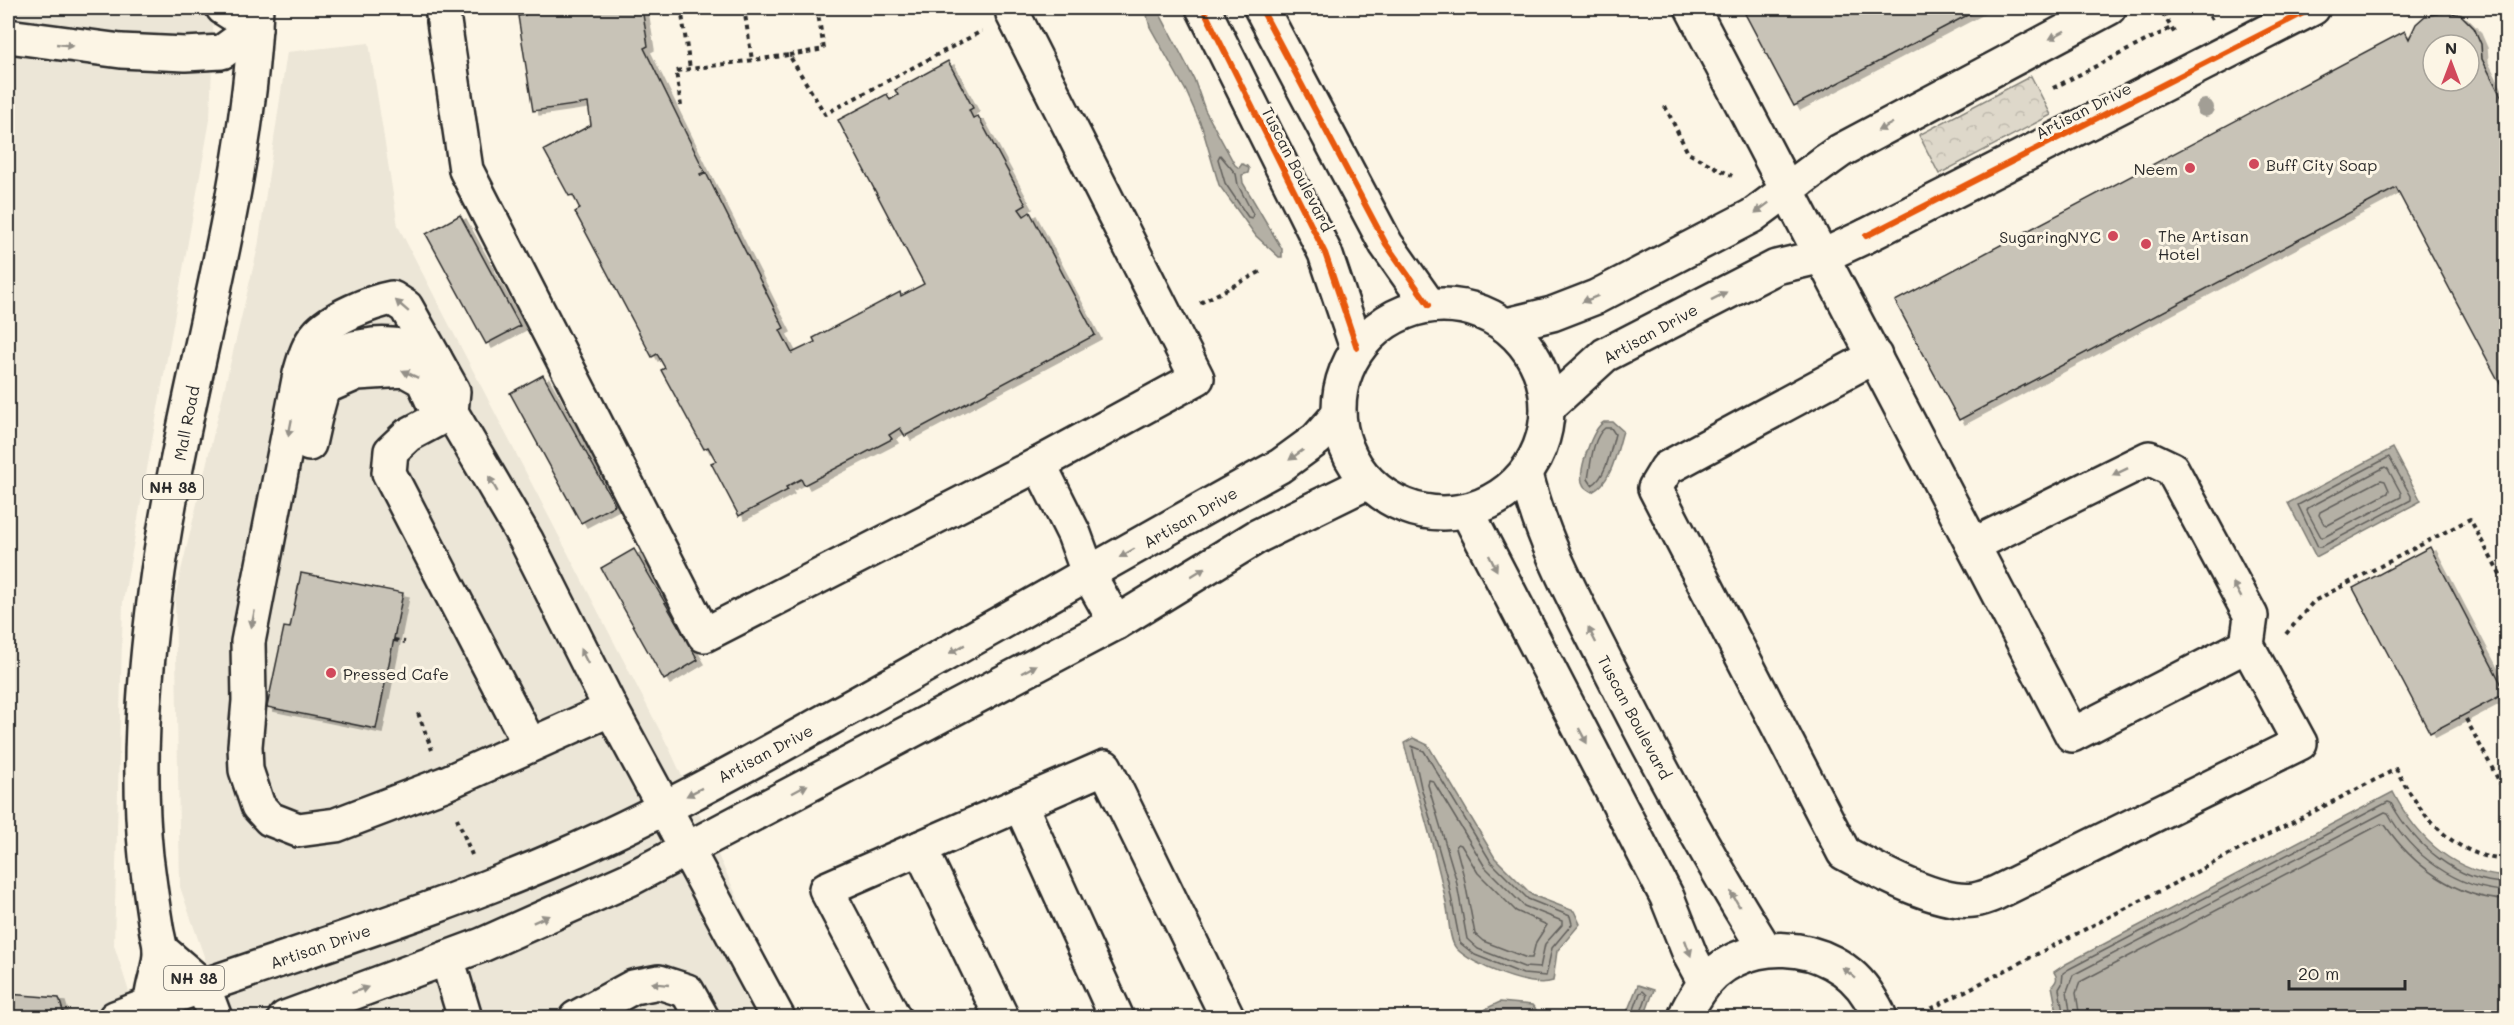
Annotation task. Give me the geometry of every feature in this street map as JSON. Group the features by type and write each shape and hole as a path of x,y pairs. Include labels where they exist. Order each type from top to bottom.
{"main road":[{"path":"8,36 120,51 184,54 222,52 255,18 223,8"},
{"path":"442,8 466,170 704,635 1039,464 1197,378 1013,14 1001,17"},
{"name":"Tuscan Boulevard","path":"1203,8 1325,253 1357,348"},
{"path":"1261,8 1386,244 1429,304"},
{"path":"1692,8 2072,735 2249,649"},
{"path":"1507,325 1552,314 1596,297 1752,216 1840,151 2109,8"},
{"name":"Artisan Drive","path":"1548,408 1605,355 1776,267 1823,256 1866,236 2313,8"},
{"name":"Mall Road","path":"151,1011 160,949 146,855 142,793 145,686 155,593 173,490 231,200 255,18"},
{"path":"451,412 453,391 406,307 392,298 379,301 338,319 317,334 307,351 300,374 248,642 249,701 245,746 246,770 258,807 270,819 298,830 336,825 444,784 611,709"},
{"path":"1429,304 1464,306 1507,325 1524,342 1542,373 1548,408 1543,442 1526,474 1499,498 1467,511 1431,513 1397,503 1368,482 1353,463 1346,447 1338,415 1341,380 1357,348 1377,328 1401,312 1429,304"},
{"path":"249,701 270,648 317,403 330,369 340,355 352,348 393,343 415,349 435,359"},
{"path":"1875,356 1667,468 1655,488 1798,760 1844,854 1895,880 1946,898 1973,900 1996,893 2300,743 2249,649 2251,616 2172,469 2149,458 1973,545"},
{"path":"325,387 357,373 405,369 423,380 432,400 451,412 526,540 662,808 688,849 778,1017"},
{"path":"451,412 408,435 391,451 389,473 530,745"},
{"name":"Artisan Drive","path":"116,1017 151,1011 203,986 457,899 566,855 662,808 1089,575 1280,466 1317,439 1338,415"},
{"path":"1039,464 1074,534 1089,575 1116,623"},
{"name":"Tuscan Boulevard","path":"1526,474 1549,550 1559,570 1694,829 1765,949"},
{"path":"285,1017 482,945 620,884 1116,623 1258,536 1368,482"},
{"path":"1467,511 1667,897 1691,957 1705,983"},
{"path":"894,1017 826,889 1105,767 1228,1017"},
{"path":"1020,804 1117,1017"},
{"path":"920,848 1002,1017"},
{"name":"NH 38","path":"160,949 203,986 215,1017"},
{"path":"1685,1017 1705,983 1732,961 1765,949 1800,949 1833,961 1861,983 1880,1017"},
{"path":"447,958 465,1017"},
{"path":"576,1017 633,987 659,982 687,991 702,1017"}],"path":[{"path":"681,8 690,69"},
{"path":"744,8 752,60"},
{"path":"681,106 676,71 824,49 817,8"},
{"path":"789,55 825,114 1001,17"},
{"path":"2053,88 2171,28"},
{"path":"1665,106 1688,153 1732,176"},
{"path":"1192,307 1260,272"},
{"path":"2249,649 2286,634 2314,601 2470,519 2506,586"},
{"path":"394,640 405,642"},
{"path":"418,713 434,754"},
{"path":"2466,719 2506,794"},
{"path":"1914,1017 2396,769 2415,804 2439,832 2464,848 2506,860"},
{"path":"456,816 476,864"}],"shaded area":[{"path":"8,8 214,8 210,120 123,602 114,945 137,1017 8,1017"},
{"path":"369,43 398,226 670,750 792,1017 225,1017 180,887 175,596 258,247 287,52"}],"green space":[{"path":"2031,76 2051,115 1939,174 1919,135"}],"water":[{"path":"1145,8 1159,8 1194,79 1205,110 1235,165 1239,168 1242,164 1249,169 1248,173 1242,175 1243,183 1282,249 1282,257 1279,257 1256,236 1219,185 1202,127 1186,91 1150,27"},
{"path":"1604,422 1613,422 1623,431 1609,474 1599,488 1592,492 1582,482 1582,468 1595,432"},
{"path":"2393,448 2421,501 2316,557 2288,503"},
{"path":"1413,738 1428,745 1495,858 1532,895 1574,911 1580,924 1557,951 1553,981 1531,982 1502,974 1474,961 1456,948 1451,934 1438,866 1404,743"},
{"path":"2393,792 2413,824 2438,850 2469,868 2506,877 2506,1017 2058,1017 2052,986 2056,979 2054,972"},
{"path":"1638,985 1654,990 1644,1017 1625,1017"},
{"path":"1500,1002 1532,1005 1542,1017 1478,1017 1487,1008"}],"building":[{"path":"524,8 642,8 648,46 644,48 705,172 700,174 701,176 706,173 784,328 780,330 792,353 815,342 813,338 900,292 901,296 924,284 838,120 887,94 890,100 898,95 895,90 948,61 973,108 969,110 973,118 978,116 1026,205 1019,209 1024,216 1030,212 1095,335 905,436 900,428 889,435 892,439 804,485 801,479 786,487 788,490 739,516 711,463 716,461 708,447 704,449 661,370 665,368 657,354 652,357 575,212 580,209 573,195 569,196 544,150 591,125 588,103 533,111 518,16 525,15"},
{"path":"1742,8 1981,8 1794,106"},
{"name":"The Artisan Hotel","path":"2447,12 2461,15 2476,33 2421,33 2421,93 2481,93 2481,44 2482,59 2506,106 2506,395 2396,188 1959,420 1895,301 2405,31 2409,39 2416,24 2425,16"},
{"path":"460,215 520,326 486,344 426,234"},
{"path":"543,375 615,505 581,523 510,393"},
{"path":"2430,547 2506,693 2430,733 2353,588"},
{"path":"634,549 698,660 664,680 601,568"},
{"name":"Pressed Cafe","path":"301,573 403,593 376,729 267,707 284,627 290,628"},
{"path":"8,994 59,998 65,1018 8,1018"}],"cycle path":[{"path":"1203,8 1325,253 1357,348"},
{"path":"1261,8 1386,244 1429,305"},
{"path":"1866,236 2313,8"}],"place":[{"name":"Buff City Soap","path":"2254,164"},
{"name":"Neem","path":"2190,168"},
{"name":"SugaringNYC","path":"2113,236"},
{"name":"The Artisan Hotel","path":"2146,244"},
{"name":"Pressed Cafe","path":"331,673"}]}
